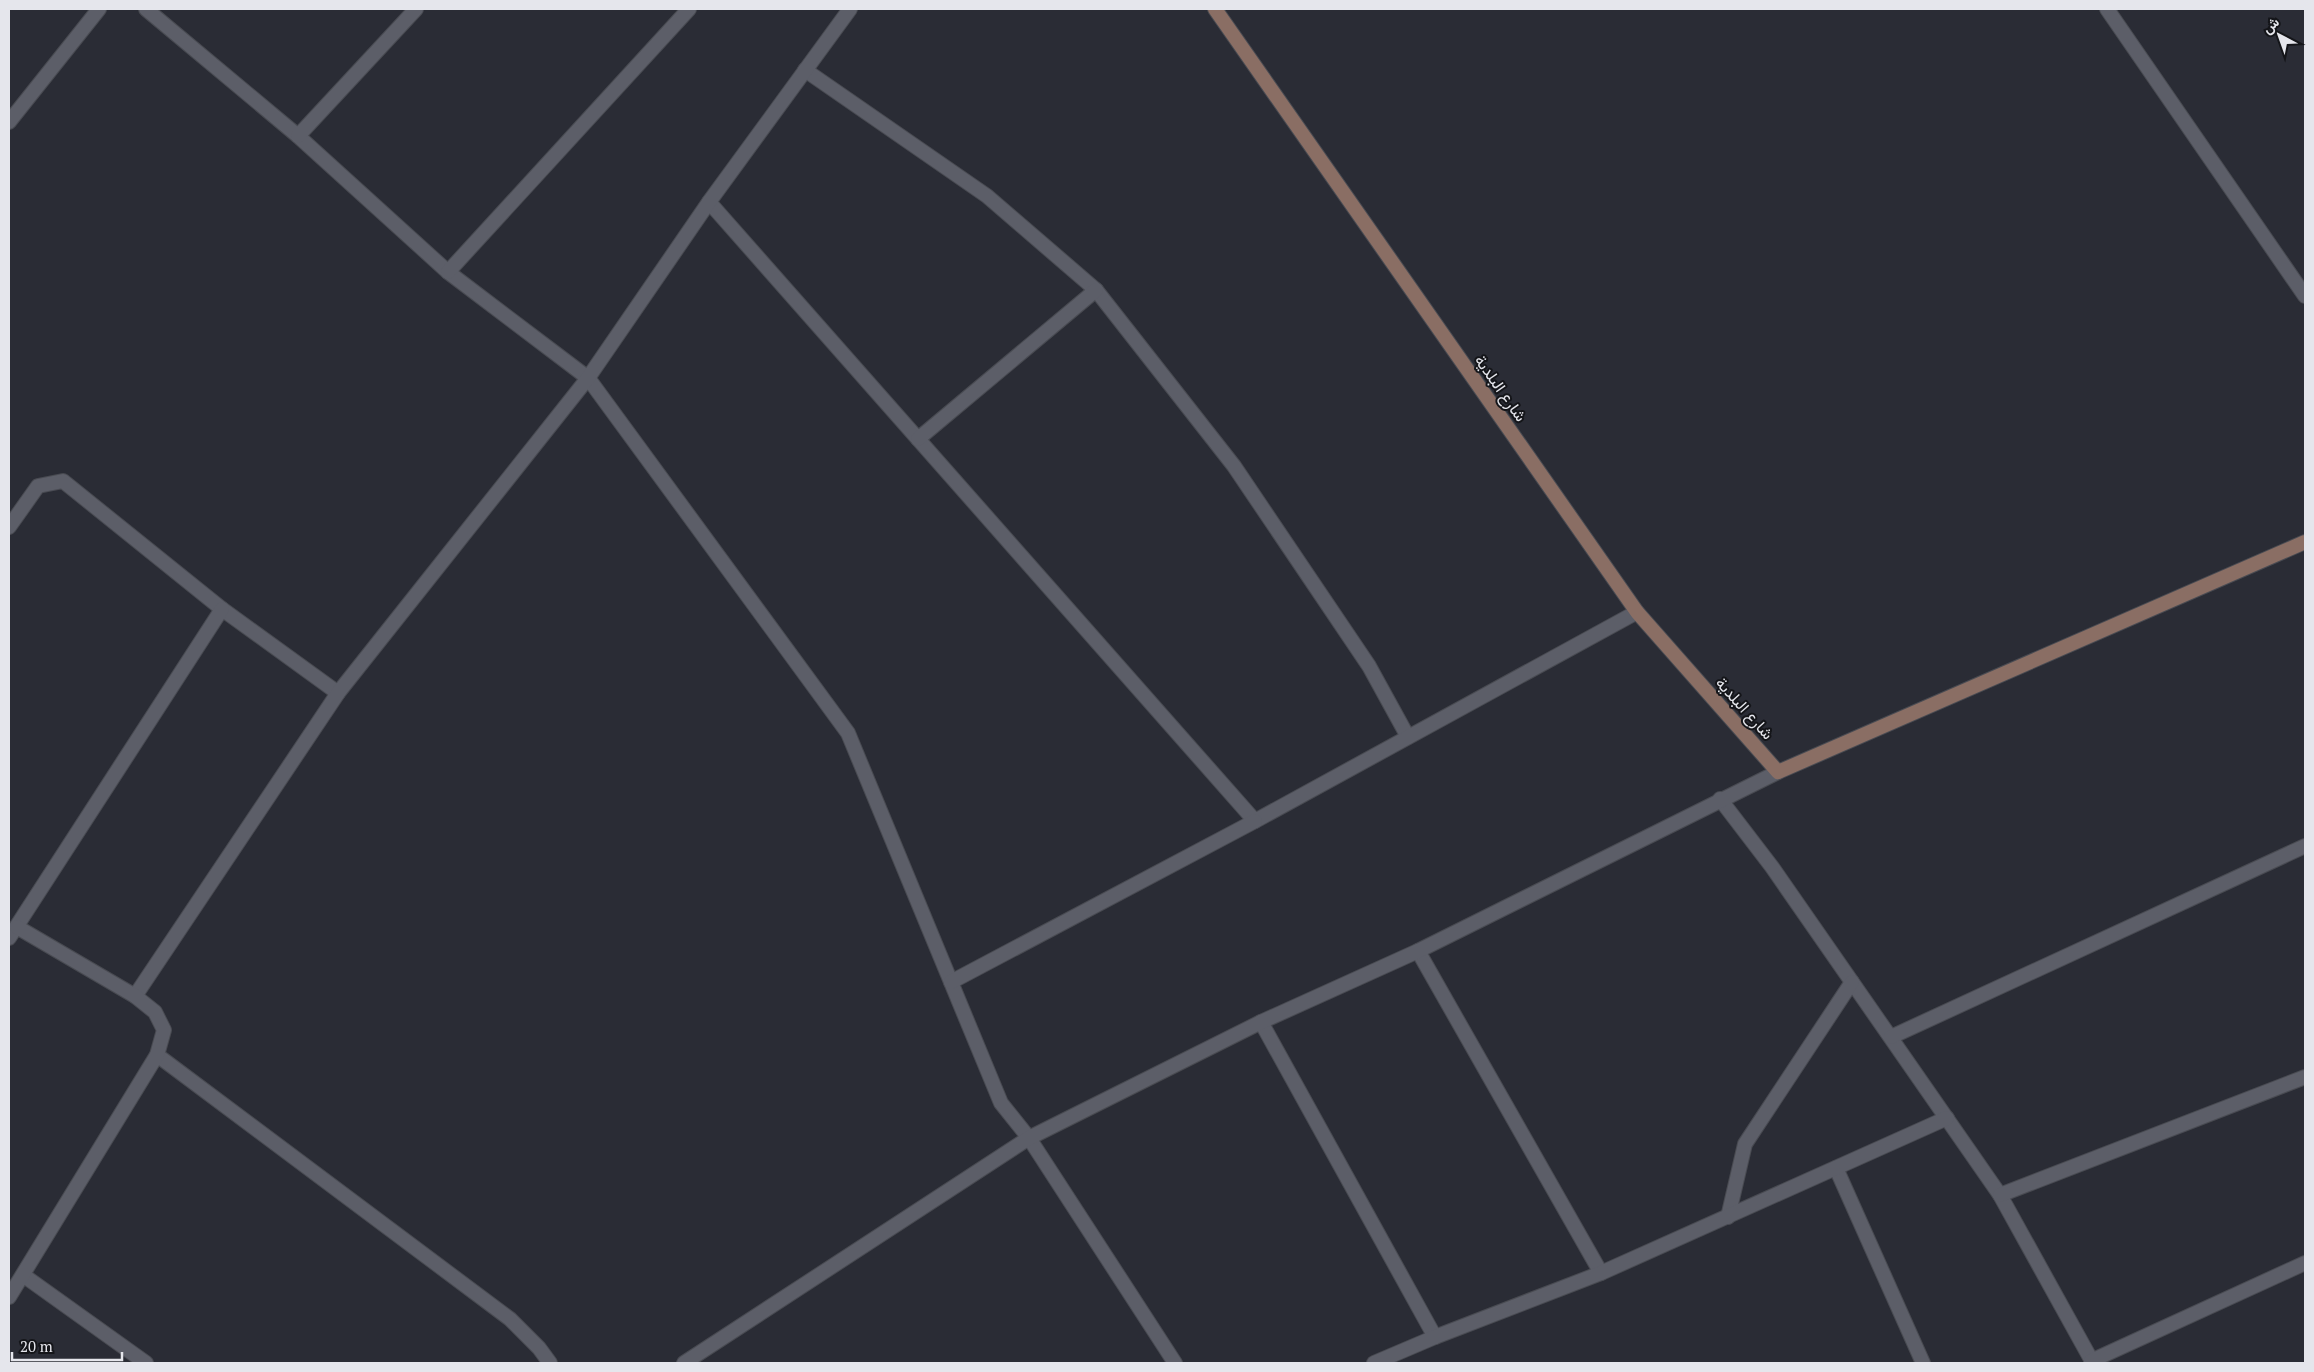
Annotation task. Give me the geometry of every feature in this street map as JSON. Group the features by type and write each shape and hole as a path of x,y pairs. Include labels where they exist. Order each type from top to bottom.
{"main road":[{"name":"شارع البلدية","path":"1215,9 1637,612 1778,772"},
{"path":"1778,772 2305,542"}],"street":[{"path":"9,122 99,9"},
{"path":"146,9 298,136 448,272 588,378 848,733 1001,1103 1029,1138 1175,1363"},
{"path":"298,136 416,9"},
{"path":"448,272 688,9"},
{"path":"135,996 338,693 588,378 709,202 850,9"},
{"path":"2106,9 2305,296"},
{"path":"805,70 987,196 1096,290 1234,466 1369,666 1408,737"},
{"path":"709,202 1255,820"},
{"path":"918,439 1096,290"},
{"path":"9,528 38,486 63,481 222,609 338,693"},
{"path":"9,938 222,609"},
{"path":"951,982 1255,820 1637,612"},
{"path":"684,1363 1029,1138 1261,1022 1418,951 1720,799 1778,772"},
{"path":"1720,799 1772,867 2000,1195 2092,1362 2305,1263"},
{"path":"1891,1037 2305,846"},
{"path":"9,1297 157,1055 164,1030 155,1012 135,996 17,926"},
{"path":"1418,951 1601,1273"},
{"path":"1728,1217 1745,1144 1852,982"},
{"path":"1261,1022 1435,1337"},
{"path":"157,1055 510,1319 539,1348 550,1363"},
{"path":"2000,1195 2305,1077"},
{"path":"1374,1363 1435,1337 1601,1273 1947,1118"},
{"path":"1836,1168 1917,1361"},
{"path":"23,1275 146,1363"}]}
